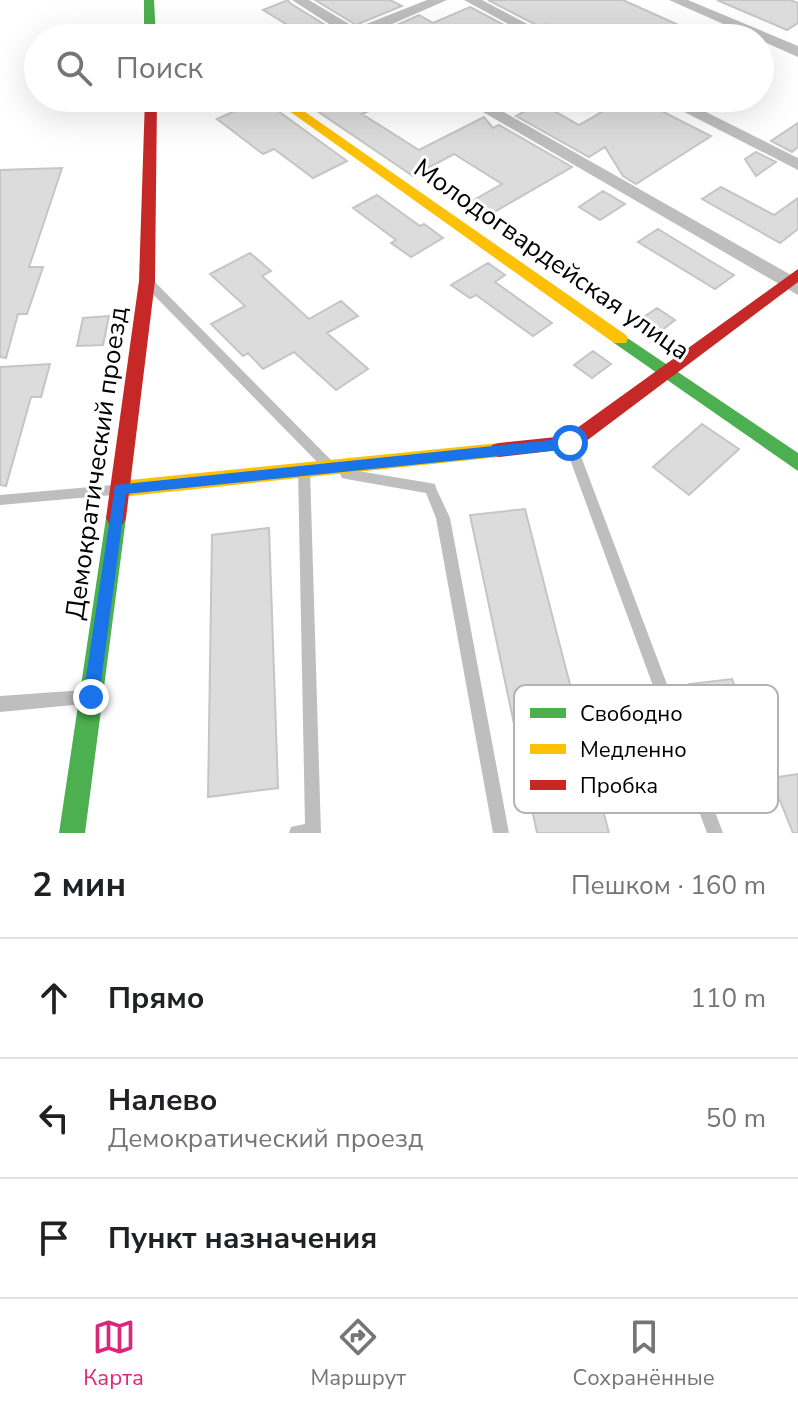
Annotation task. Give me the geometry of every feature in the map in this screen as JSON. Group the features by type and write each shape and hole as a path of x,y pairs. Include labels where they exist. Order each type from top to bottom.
{"street":[{"path":"149,0 150,24"},
{"path":"299,0 335,24"},
{"path":"384,24 440,0"},
{"path":"471,0 518,24"},
{"path":"676,0 732,24"},
{"path":"774,42 798,52"},
{"name":"Демократический проезд","path":"72,833 147,281 152,112"},
{"name":"Молодогвардейская улица","path":"297,112 798,463"},
{"path":"120,489 570,443 794,281 492,112"},
{"path":"693,112 798,165"}],"lane":[{"path":"147,281 330,466 355,478 430,488 443,518 501,833"},
{"path":"570,443 660,685"},
{"path":"297,833 313,831 304,469"},
{"path":"0,500 120,489"},
{"path":"0,704 91,697"},
{"path":"708,813 715,833"}],"building":[{"path":"288,0 324,24 286,24 263,10"},
{"path":"315,0 390,0 402,6 358,24"},
{"path":"488,0 623,0 676,24 546,24 534,24"},
{"path":"717,0 790,0 798,3 798,23 787,30"},
{"path":"470,7 502,24 399,24 419,15 433,23"},
{"path":"233,112 280,112 347,161 313,178 274,149 263,154 217,119"},
{"path":"319,112 366,112 362,114 419,150 484,117 493,128 499,125 572,167 482,219 463,206 502,184 454,154 413,176"},
{"path":"523,112 556,112 579,125 602,112 664,112 711,136 636,184 623,176 605,147 589,157 516,116"},
{"path":"798,123 798,147 792,152 771,141"},
{"path":"756,152 776,162 756,176 745,159"},
{"path":"62,168 29,267 43,267 27,314 18,314 6,358 0,357 0,170"},
{"path":"721,187 774,215 798,198 798,229 780,243 702,199"},
{"path":"603,191 625,204 600,220 579,207"},
{"path":"377,195 420,226 424,224 443,238 411,257 391,243 396,240 353,208"},
{"path":"658,229 734,275 715,289 638,242"},
{"path":"250,253 271,271 262,276 309,319 341,301 358,316 327,333 368,369 336,390 294,352 263,369 248,353 243,356 211,324 245,306 210,274"},
{"path":"488,263 505,275 495,282 552,323 533,336 476,295 470,298 451,285"},
{"path":"657,308 675,320 653,337 634,324"},
{"path":"109,316 103,345 77,346 83,318"},
{"path":"593,351 611,364 592,378 574,365"},
{"path":"50,364 41,397 31,397 6,486 0,485 0,367"},
{"path":"702,424 739,449 689,495 653,467"},
{"path":"525,509 571,685 514,685 514,724 470,515"},
{"path":"269,528 278,788 208,797 212,535"},
{"path":"732,679 734,685 689,685"},
{"path":"798,774 798,833 793,833 778,796 778,777"},
{"path":"533,813 604,813 609,833 537,833"}],"traffic: fast":[{"path":"149,0 150,24"},
{"path":"620,339 798,463"},
{"path":"72,833 116,518"}],"traffic: slow":[{"path":"297,112 620,339"},
{"path":"120,489 499,450"}],"traffic: jam":[{"path":"116,518 147,281 151,112"},
{"path":"499,450 570,443 798,274"}],"route":[{"path":"91,697 120,489 570,443"}]}
